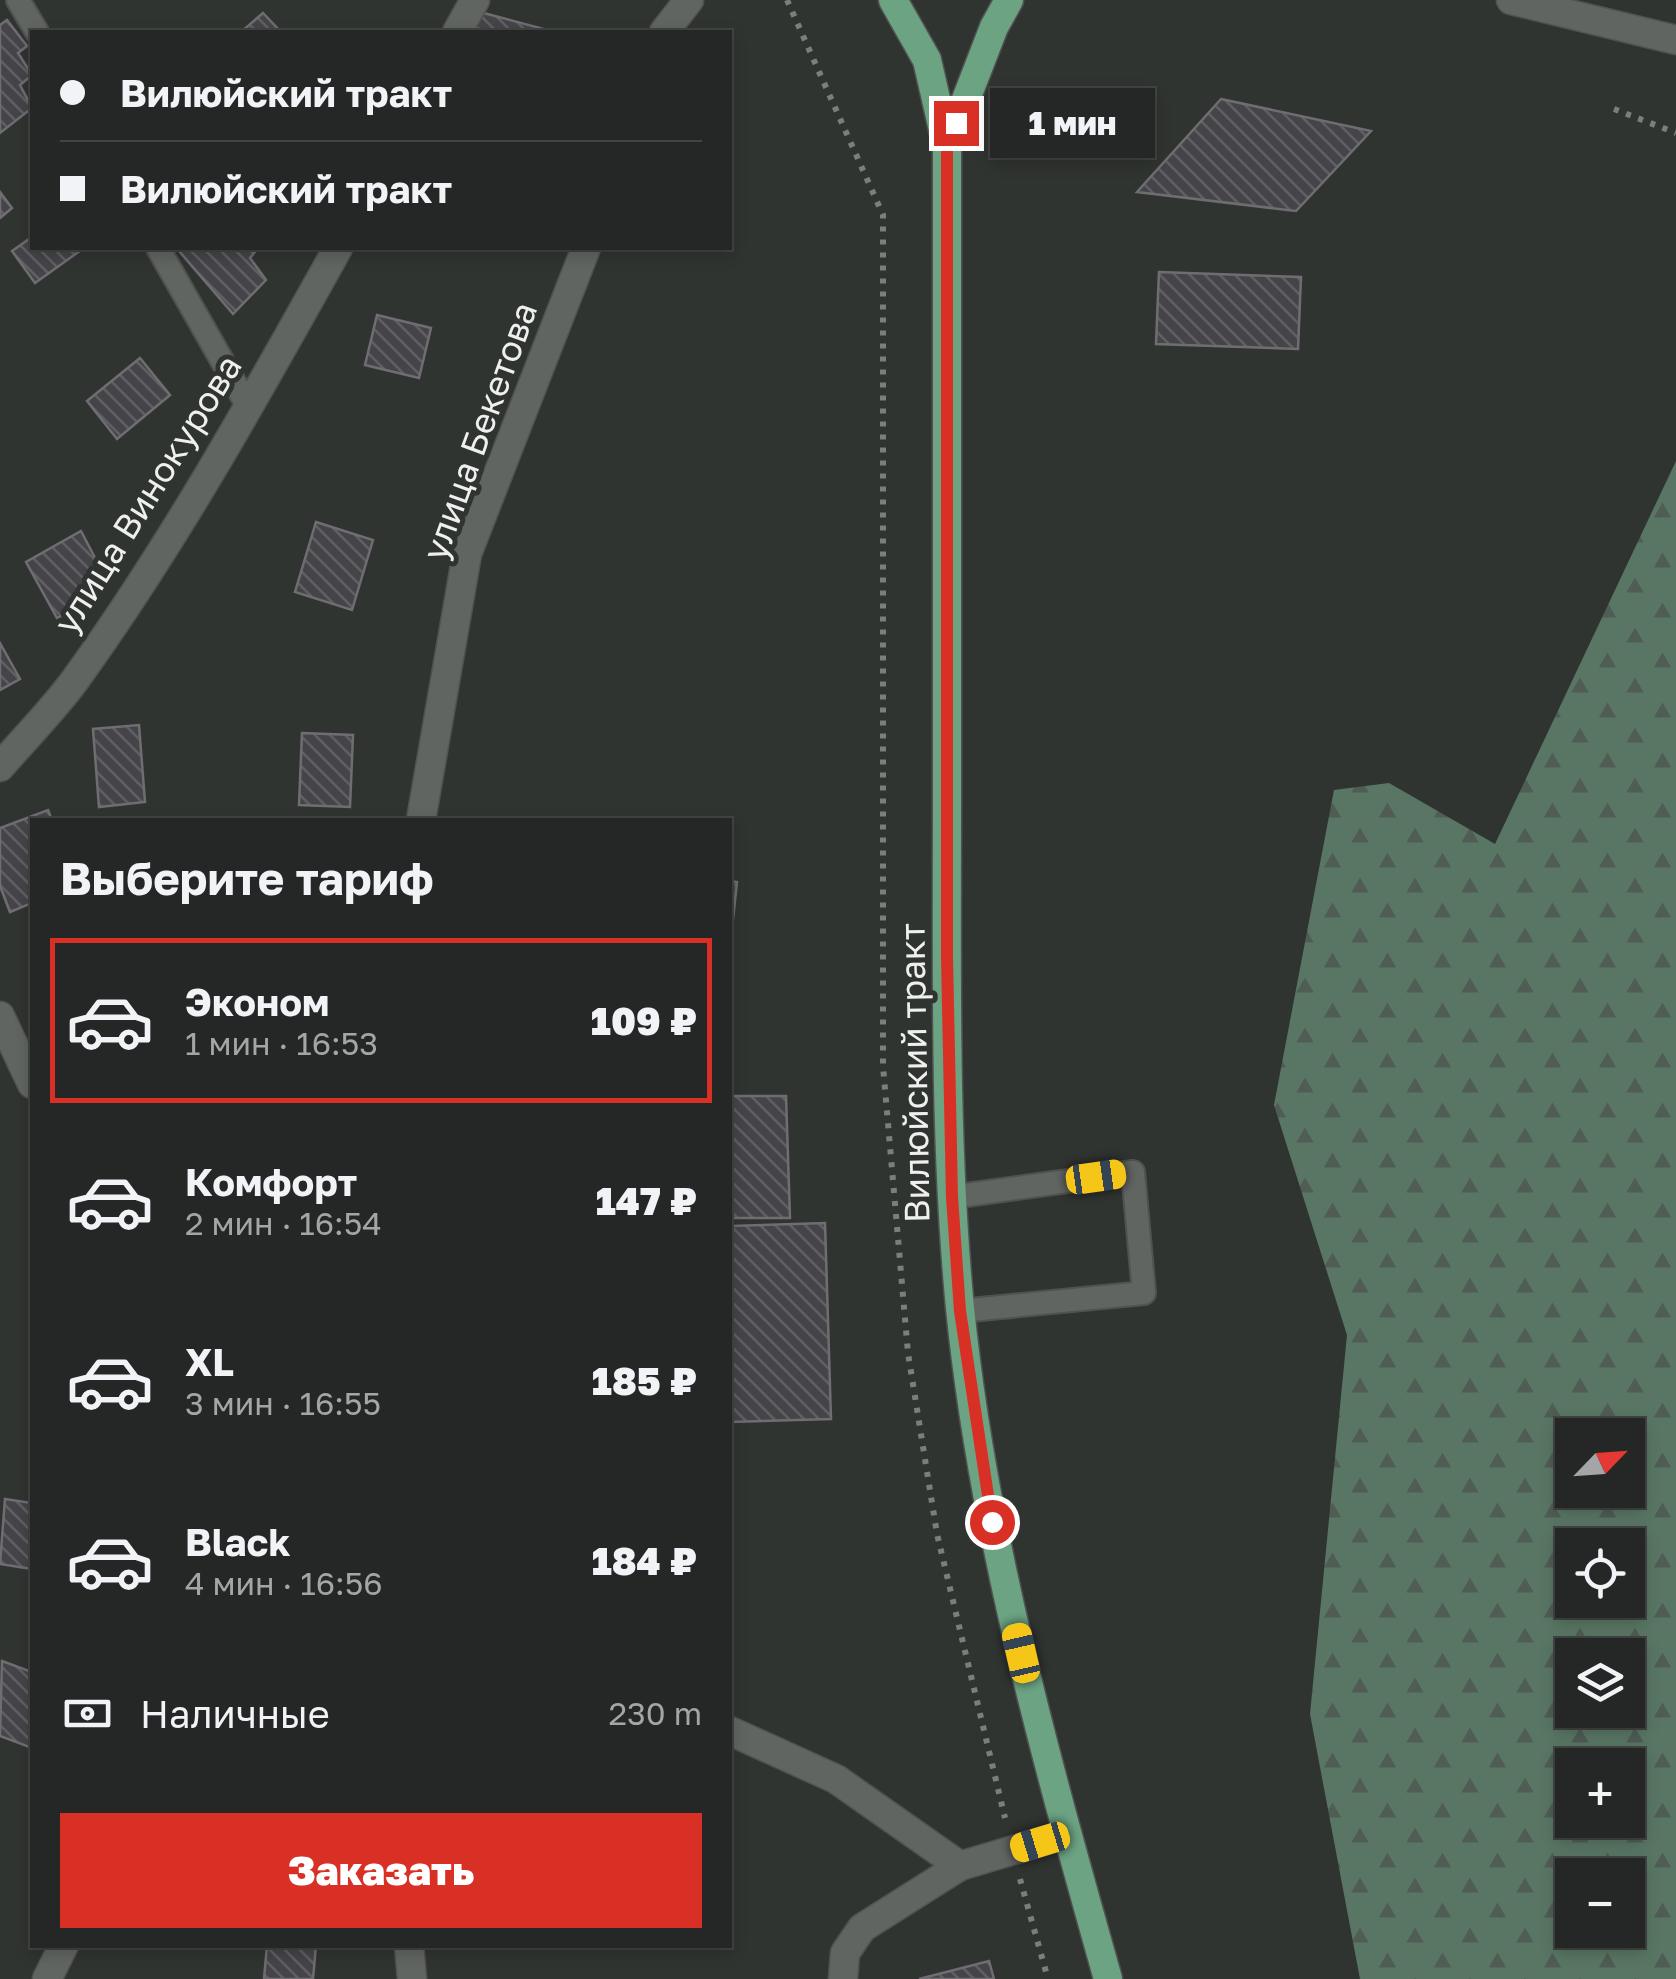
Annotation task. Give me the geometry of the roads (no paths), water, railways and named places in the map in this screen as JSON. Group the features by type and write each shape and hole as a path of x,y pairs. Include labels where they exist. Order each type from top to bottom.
{"main road":[{"name":"Вилюйский тракт","path":"892,0 927,60 947,147 947,957 952,1197 960,1311 992,1522 1067,1834 1108,1979"},
{"name":"Вилюйский тракт","path":"947,147 994,26 1009,0"}],"street":[{"path":"458,30 475,0"},
{"path":"666,30 689,0"},
{"path":"1510,0 1676,40"},
{"name":"улица Винокурова","path":"0,766 73,682 157,558 337,250"},
{"name":"улица Бекетова","path":"420,818 467,554 585,250"},
{"path":"0,1016 30,1080"},
{"path":"732,1732 836,1779 960,1866"},
{"path":"843,1979 845,1953 862,1928 960,1866 1067,1834"},
{"path":"47,1979 62,1948"},
{"path":"409,1948 412,1979"}],"lane":[{"path":"18,0 36,30"},
{"path":"159,250 248,408"},
{"path":"952,1197 1133,1172 1144,1293 960,1311"}]}
